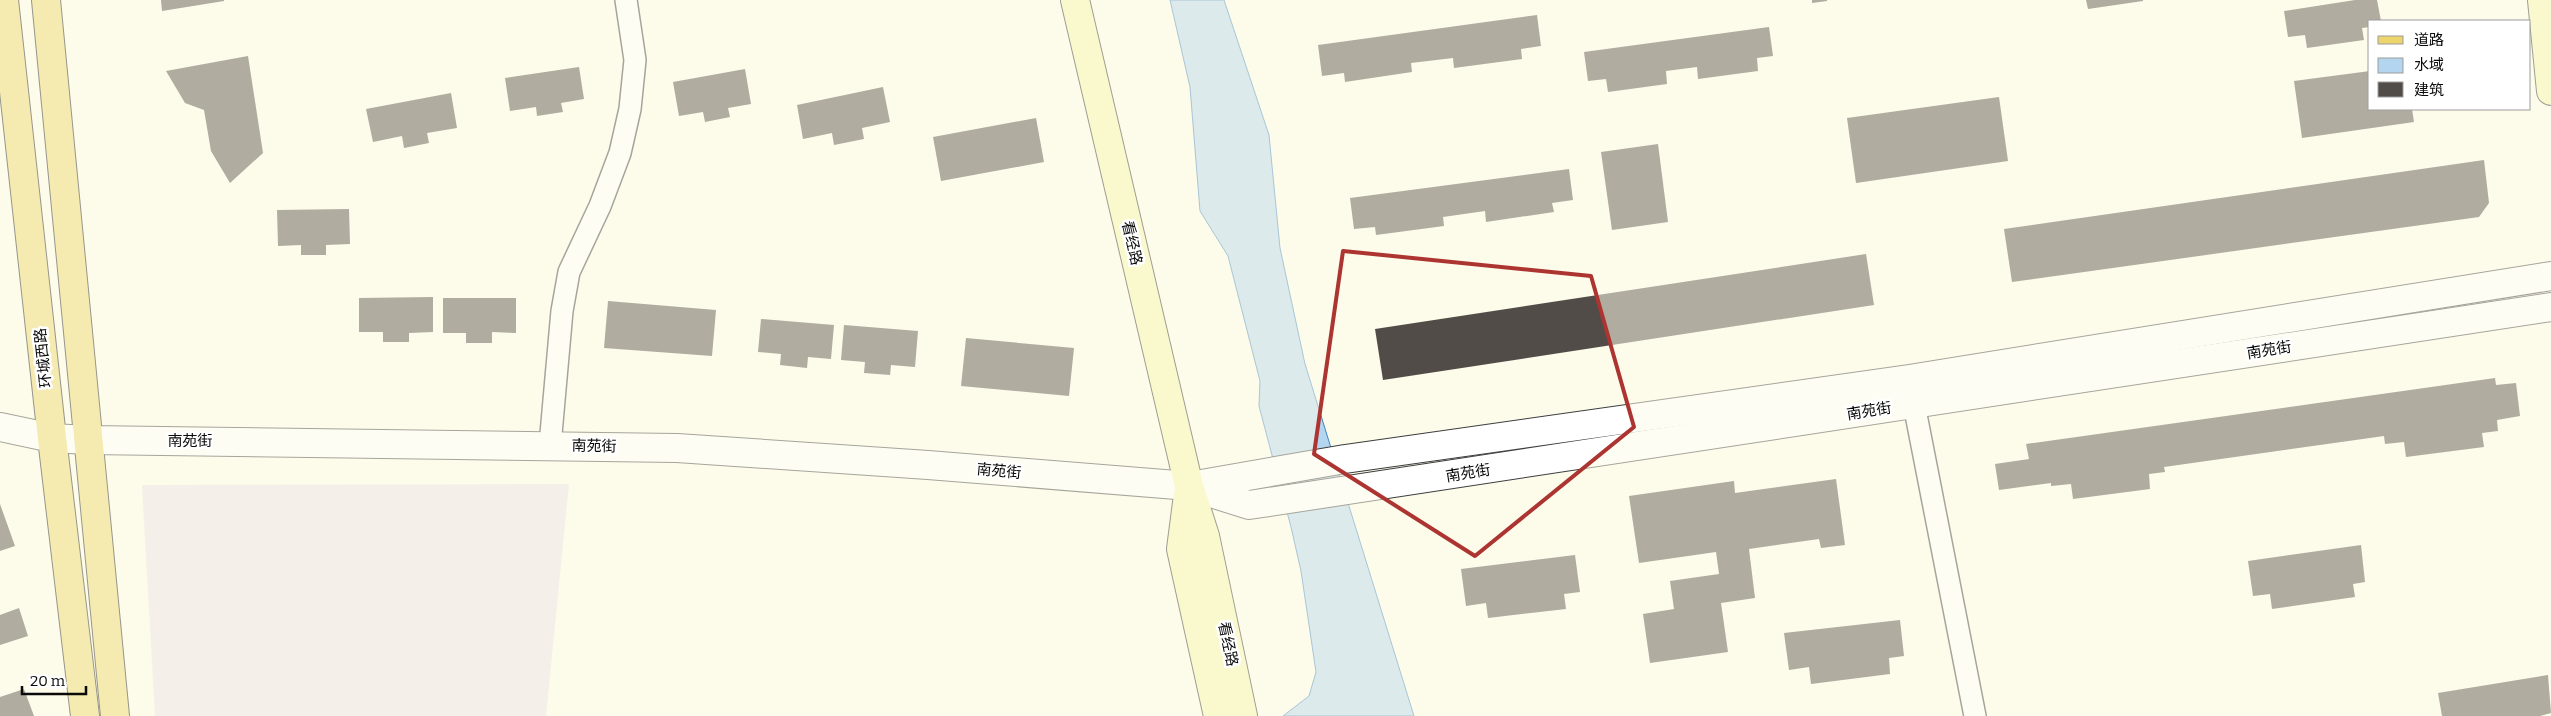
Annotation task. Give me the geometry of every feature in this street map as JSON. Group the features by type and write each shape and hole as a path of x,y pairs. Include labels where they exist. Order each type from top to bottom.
{"main road":[{"name":"环城西路","path":"4,0 52,438 85,716"},
{"path":"46,0 115,716"},
{"name":"看经路","path":"1075,0 1189,486 1205,536 1243,716"},
{"path":"2542,0 2551,91"},
{"name":"看经路","path":"1189,486 1181,549 1218,716"}],"street":[{"path":"550,446 562,311 569,272 600,206 620,153 630,109 634,60 626,0"},
{"name":"南苑街","path":"0,427 52,438 88,440 677,448 928,465 1189,486 1249,505 1349,491 1912,392 2551,276"},
{"name":"南苑街","path":"1189,486 1252,473 1345,458 1912,392 2551,307"},
{"path":"1912,392 1975,716"}],"highlighted area":[{"path":"1343,251 1591,276 1634,427 1475,556 1314,454"}],"shaded area":[{"path":"569,484 546,716 155,716 142,485"}],"water":[{"path":"1170,0 1224,0 1269,135 1280,248 1305,364 1414,716 1283,716 1309,696 1316,672 1301,571 1259,406 1260,381 1228,256 1200,211 1190,87"}],"building":[{"path":"161,0 224,0 224,1 162,11"},
{"path":"1812,0 1827,0 1827,1 1812,3"},
{"path":"2086,0 2143,0 2143,1 2088,9"},
{"path":"2355,0 2377,0 2381,20 2368,20 2368,27 2362,28 2364,40 2307,48 2305,35 2288,37 2284,11"},
{"path":"1537,15 1541,46 1521,49 1522,59 1454,68 1453,58 1411,63 1412,72 1345,82 1344,73 1322,76 1318,45"},
{"path":"1769,27 1773,56 1757,58 1758,71 1698,79 1697,67 1666,71 1667,84 1608,92 1606,79 1588,81 1584,52"},
{"path":"248,56 263,153 230,183 211,151 204,110 185,103 166,71"},
{"path":"579,67 584,99 561,103 563,112 537,116 536,107 510,111 505,78"},
{"path":"745,69 751,104 728,108 730,117 705,122 703,112 679,116 673,82"},
{"path":"2368,71 2368,110 2412,110 2414,122 2302,138 2294,81"},
{"path":"883,87 890,122 862,128 864,139 834,145 832,133 803,139 797,105"},
{"path":"451,93 457,128 427,133 429,143 404,148 402,136 373,142 366,109"},
{"path":"1999,97 2008,161 1856,183 1847,118"},
{"path":"1036,118 1044,162 941,181 933,137"},
{"path":"1658,144 1668,222 1612,230 1601,152"},
{"path":"2484,160 2489,203 2479,217 2012,282 2004,229"},
{"path":"1569,169 1573,200 1552,203 1554,212 1486,222 1485,211 1443,217 1444,226 1376,235 1375,227 1354,229 1350,198"},
{"path":"349,209 350,244 326,245 326,255 301,255 301,245 278,246 277,210"},
{"path":"1866,254 1874,305 1383,380 1375,329"},
{"path":"433,297 433,332 409,333 409,342 383,342 383,332 359,332 359,298"},
{"path":"443,298 516,298 516,333 492,332 492,343 466,343 466,333 443,333"},
{"path":"608,301 716,310 712,356 604,348"},
{"path":"761,319 834,325 831,359 808,357 807,368 780,365 781,354 758,352"},
{"path":"844,325 918,331 915,367 891,365 890,375 864,373 865,362 841,360"},
{"path":"966,338 1074,348 1069,396 961,386"},
{"path":"2495,378 2496,385 2516,383 2520,416 2497,420 2498,431 2482,433 2484,447 2406,457 2404,442 2385,444 2384,436 2164,467 2165,472 2149,474 2150,489 2073,499 2071,484 2051,486 2051,483 1999,490 1995,464 2029,459 2026,444"},
{"path":"1836,479 1845,545 1821,548 1819,539 1749,549 1755,598 1721,603 1728,652 1650,663 1643,614 1674,609 1670,581 1719,574 1716,552 1639,563 1629,496 1734,481 1735,493"},
{"path":"0,504 15,546 0,551"},
{"path":"2361,545 2365,582 2353,584 2355,597 2272,609 2270,594 2253,596 2248,561"},
{"path":"1575,555 1580,592 1564,594 1566,609 1488,618 1486,603 1466,606 1461,569"},
{"path":"19,608 28,636 0,645 0,615"},
{"path":"1900,620 1904,656 1889,658 1890,674 1811,684 1809,667 1789,670 1784,633"},
{"path":"2548,675 2551,713 2540,716 2442,716 2438,693"},
{"path":"24,689 34,716 0,716 0,697"}]}
